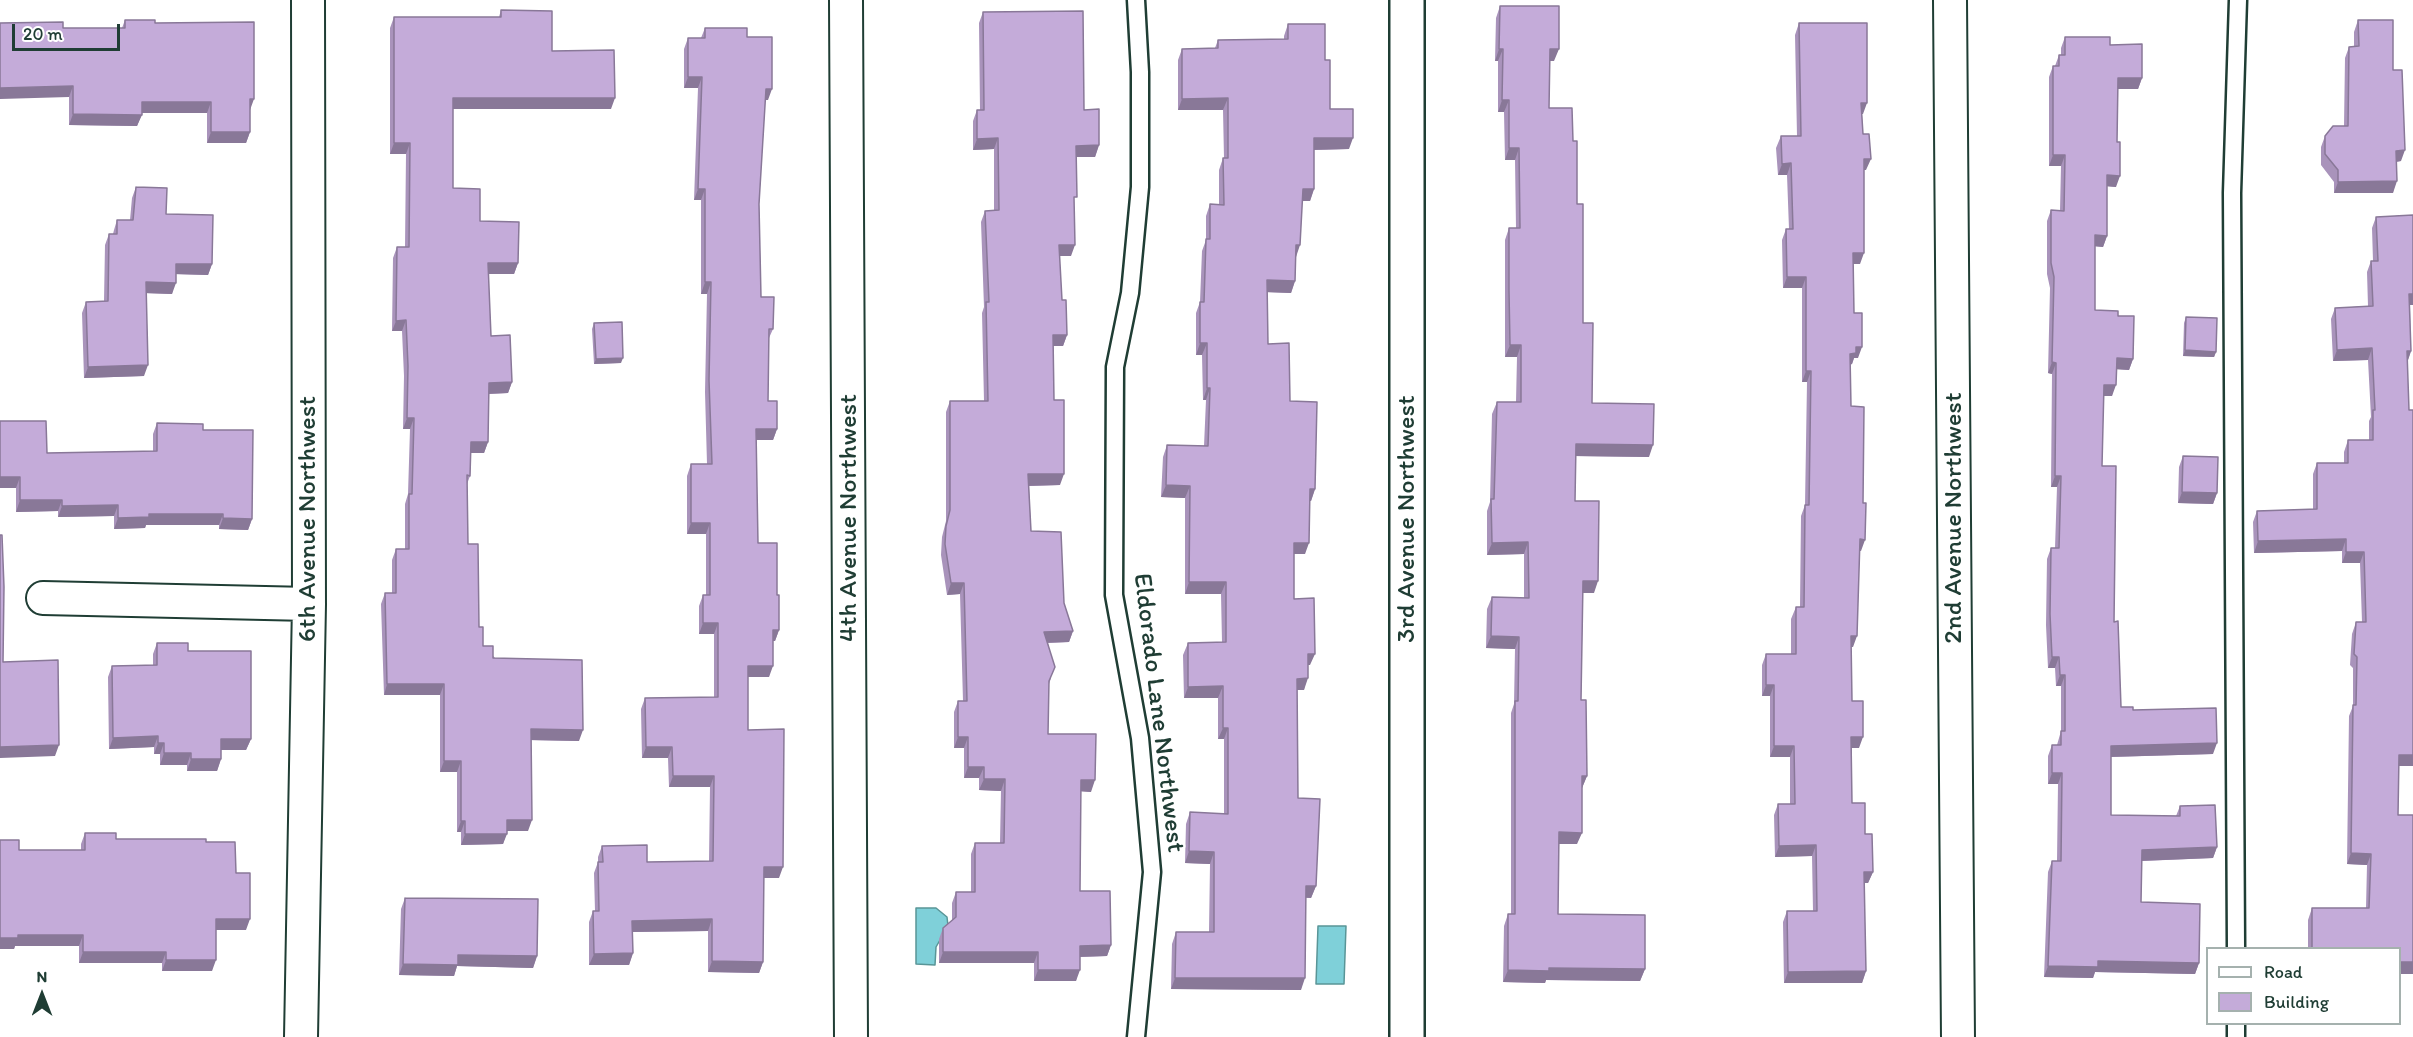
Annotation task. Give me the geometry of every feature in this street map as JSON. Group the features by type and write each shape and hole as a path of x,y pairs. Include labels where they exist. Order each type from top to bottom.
{"street":[{"name":"6th Avenue Northwest","path":"301,1037 309,604 308,0"},
{"name":"4th Avenue Northwest","path":"846,0 851,1037"},
{"name":"3rd Avenue Northwest","path":"1407,0 1407,1037"},
{"name":"2nd Avenue Northwest","path":"1950,0 1958,1037"},
{"path":"43,598 309,604"}],"lane":[{"name":"Eldorado Lane Northwest","path":"1136,1037 1152,872 1140,738 1114,595 1115,367 1130,293 1140,187 1140,72 1137,0"},
{"path":"2236,947 2232,193 2238,0"}],"water":[{"path":"916,908 936,908 947,917 948,926 936,947 935,965 916,964"},
{"path":"1318,926 1346,926 1344,984 1316,984"}],"building":[{"path":"1500,6 1559,6 1559,49 1550,49 1549,108 1572,108 1573,141 1577,141 1577,204 1583,204 1583,323 1593,323 1592,403 1654,404 1653,445 1576,444 1575,501 1599,501 1598,581 1583,581 1581,700 1586,700 1587,776 1582,776 1582,833 1559,832 1558,914 1645,915 1645,969 1508,970 1508,914 1515,914 1515,701 1518,701 1519,637 1491,636 1492,597 1529,598 1528,542 1492,543 1491,499 1494,499 1497,402 1521,402 1521,345 1510,345 1509,291 1509,228 1520,228 1519,148 1509,148 1509,100 1502,100 1503,49 1499,49"},
{"path":"501,10 552,11 552,51 614,50 615,98 453,98 453,188 480,189 480,221 519,222 518,263 488,263 491,336 510,335 512,382 489,383 488,442 471,442 470,476 467,475 468,544 478,544 479,627 483,627 483,646 493,646 493,658 582,660 583,730 531,729 532,820 507,820 507,834 465,834 465,821 461,821 461,761 444,761 444,684 387,684 385,593 396,593 396,549 409,549 409,494 412,494 414,418 407,418 406,320 396,321 397,247 409,247 410,143 394,143 394,17 501,17"},
{"path":"1083,11 1084,110 1099,109 1099,145 1076,146 1075,245 1059,245 1062,300 1066,300 1067,335 1053,335 1054,400 1064,400 1064,474 1028,474 1031,531 1061,532 1064,603 1073,631 1044,632 1055,667 1049,681 1048,734 1096,734 1095,780 1081,780 1080,891 1110,891 1111,945 1080,946 1080,970 1038,970 1038,952 943,952 943,928 956,917 956,892 975,892 975,843 1004,843 1005,779 984,779 984,767 968,767 968,737 958,737 958,701 967,701 964,583 951,583 945,544 950,510 950,401 988,401 986,302 989,302 985,211 999,210 998,138 977,139 977,110 984,110 983,12"},
{"path":"125,20 155,20 155,23 254,22 254,99 250,99 250,132 211,132 211,102 142,102 142,115 73,114 73,86 0,88 0,23 63,22 63,28 125,28"},
{"path":"2358,20 2393,20 2393,70 2402,70 2405,150 2396,151 2397,181 2338,182 2338,170 2325,154 2325,136 2333,126 2348,126 2349,47 2359,46"},
{"path":"1799,23 1867,23 1867,103 1861,103 1863,134 1869,134 1871,159 1864,159 1864,253 1853,253 1854,313 1862,313 1862,347 1856,347 1856,353 1850,354 1851,406 1864,407 1865,540 1860,539 1857,636 1851,636 1852,701 1863,701 1863,737 1851,737 1852,803 1865,803 1865,834 1872,834 1873,872 1864,872 1866,971 1788,972 1787,911 1817,911 1816,845 1779,846 1778,804 1795,804 1794,746 1774,746 1774,685 1766,685 1766,654 1796,654 1796,607 1804,607 1805,505 1809,505 1811,371 1806,371 1806,277 1787,277 1786,229 1793,229 1791,163 1782,164 1781,136 1801,136"},
{"path":"1288,24 1325,24 1325,60 1330,60 1330,109 1353,109 1353,138 1314,138 1314,189 1303,189 1300,245 1296,245 1295,281 1267,280 1268,344 1289,343 1290,401 1317,402 1315,489 1310,489 1309,543 1294,543 1294,599 1314,598 1315,654 1308,654 1308,678 1297,679 1298,798 1320,799 1316,886 1306,886 1305,978 1175,978 1176,932 1214,932 1214,852 1189,851 1190,812 1228,814 1228,728 1223,728 1223,686 1188,687 1188,643 1226,642 1226,582 1189,582 1190,486 1166,485 1167,445 1208,446 1210,388 1207,388 1207,343 1200,343 1200,302 1204,302 1206,239 1210,239 1210,204 1224,205 1223,158 1228,158 1228,98 1182,99 1182,49 1218,48 1218,40 1288,39"},
{"path":"705,28 747,28 747,37 772,37 772,89 766,89 759,204 761,297 774,297 773,329 769,329 768,401 777,401 777,429 756,429 758,543 777,543 779,630 773,630 773,666 748,666 748,730 784,729 783,867 764,867 763,962 712,961 712,919 632,921 633,953 594,954 593,911 599,911 598,862 603,862 602,846 647,845 647,862 713,861 714,776 673,776 672,747 646,747 645,698 718,697 718,623 703,623 703,595 710,595 710,523 691,523 691,464 712,464 709,380 711,282 705,282 705,189 698,189 702,77 688,77 688,38 705,38"},
{"path":"2065,37 2110,37 2110,45 2142,44 2142,78 2118,78 2117,142 2120,142 2120,176 2107,175 2107,236 2095,235 2095,310 2118,311 2118,316 2134,316 2133,359 2117,358 2116,385 2104,385 2102,466 2116,466 2114,622 2118,621 2121,707 2133,707 2133,710 2216,708 2217,743 2111,746 2111,815 2180,816 2180,806 2215,805 2217,847 2142,850 2141,902 2200,904 2199,963 2098,961 2098,967 2048,966 2052,861 2061,861 2062,773 2052,773 2052,745 2061,745 2061,731 2065,731 2065,675 2060,675 2059,657 2052,657 2050,614 2051,548 2059,548 2061,476 2055,476 2056,363 2052,362 2054,277 2051,263 2051,210 2064,211 2065,155 2053,155 2053,66 2059,66 2059,55 2065,55"},
{"path":"136,187 167,188 166,214 213,215 212,264 176,264 176,283 146,282 148,365 88,367 86,302 108,301 109,234 117,234 117,220 133,220"},
{"path":"2413,215 2413,294 2409,294 2411,351 2407,351 2409,410 2413,410 2413,755 2399,755 2398,815 2413,815 2413,962 2401,962 2401,947 2312,947 2312,908 2369,908 2371,854 2351,853 2353,705 2356,705 2357,657 2354,654 2356,622 2366,622 2364,552 2346,552 2346,539 2258,541 2257,511 2317,509 2317,463 2348,463 2348,440 2373,440 2373,410 2375,410 2372,348 2337,350 2335,308 2373,306 2371,261 2378,261 2376,217"},
{"path":"2186,317 2217,318 2216,352 2185,350"},
{"path":"622,322 623,358 596,359 594,323"},
{"path":"0,421 46,421 47,453 157,451 157,423 203,424 203,430 253,430 252,519 223,518 223,514 149,514 149,517 118,518 118,505 62,506 62,500 20,500 20,477 0,477"},
{"path":"2183,456 2218,457 2217,493 2182,492"},
{"path":"0,535 2,535 4,587 3,662 58,660 59,745 0,747"},
{"path":"157,643 188,643 188,651 251,651 251,739 221,739 221,759 191,759 191,753 164,753 164,743 158,743 158,736 113,738 112,666 157,665"},
{"path":"85,833 116,833 116,839 206,839 206,842 235,842 236,873 250,873 250,919 216,919 216,960 166,960 166,952 83,952 83,935 18,935 18,938 0,938 0,840 19,840 19,850 85,850"},
{"path":"405,898 538,899 537,956 458,955 458,965 403,964"}]}
